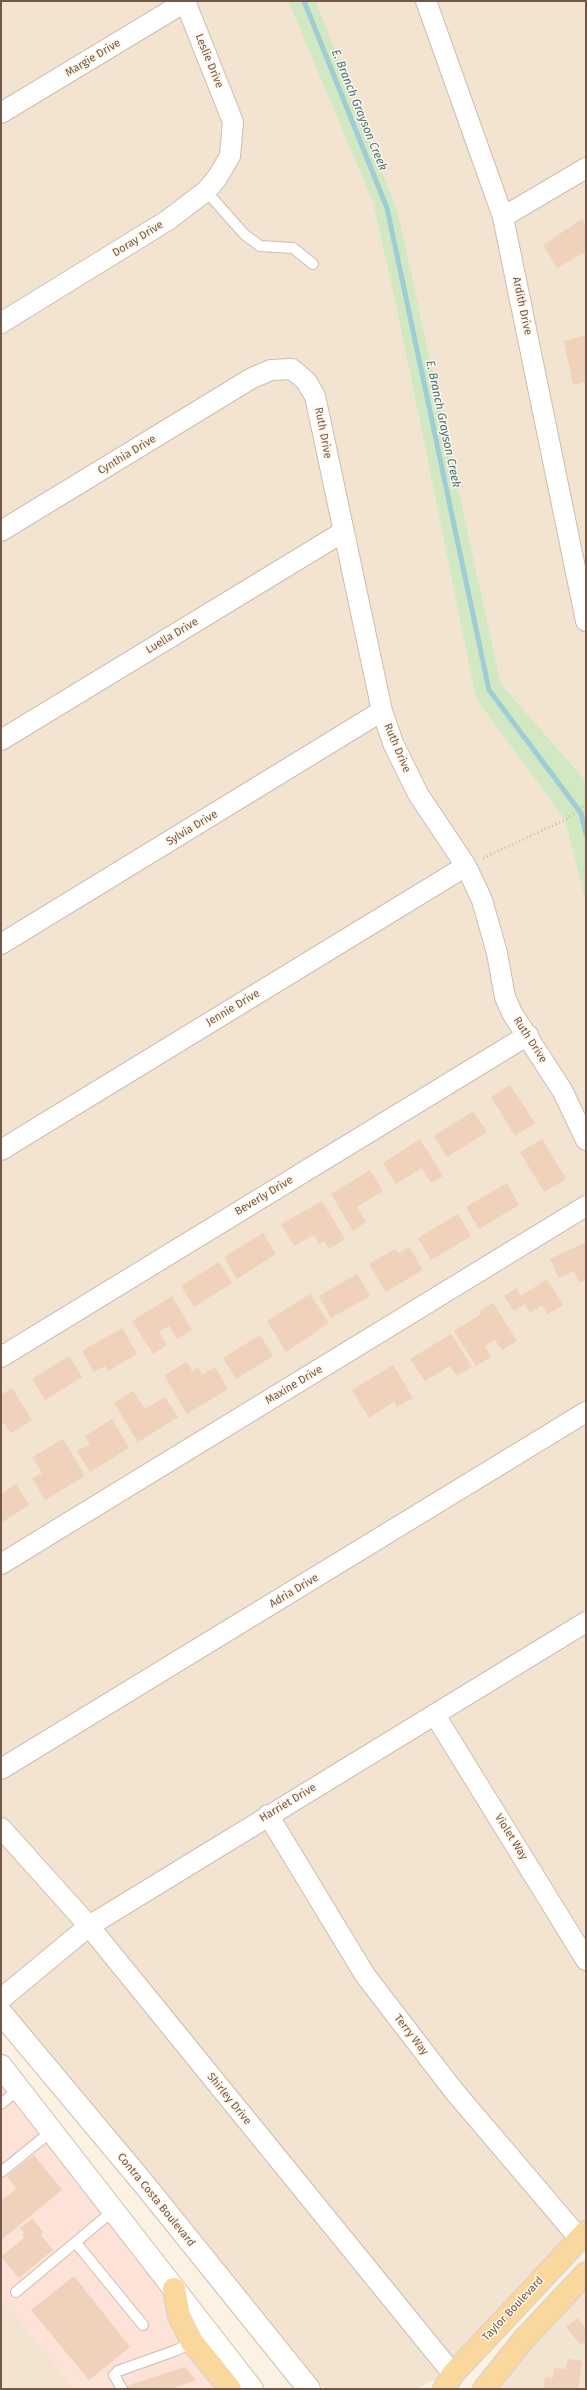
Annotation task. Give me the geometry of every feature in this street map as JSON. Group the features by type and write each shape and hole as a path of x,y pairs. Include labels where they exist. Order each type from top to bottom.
{"main road":[{"name":"Contra Costa Boulevard","path":"1,2013 144,2184 309,2389"},
{"path":"1,2066 252,2389"},
{"name":"Taylor Boulevard","path":"448,2381 583,2235"},
{"path":"484,2389 522,2340 586,2272"},
{"path":"174,2289 179,2316 192,2342 225,2387"}],"street":[{"name":"Ardith Drive","path":"426,1 503,217 586,621"},
{"name":"Margie Drive","path":"1,113 185,2"},
{"name":"Leslie Drive","path":"185,2 233,122"},
{"name":"Doray Drive","path":"1,323 168,220 206,191 217,178 230,156 233,122"},
{"path":"503,217 586,168"},
{"name":"Ruth Drive","path":"252,378 271,370 292,369 306,381 315,396 382,711 393,743 418,794 466,866 482,900 497,953 505,996 512,1013 528,1035 562,1090 586,1140"},
{"name":"Cynthia Drive","path":"1,531 252,378"},
{"name":"Luella Drive","path":"1,740 343,532"},
{"name":"Sylvia Drive","path":"1,944 382,711"},
{"name":"Jennie Drive","path":"1,1150 466,866"},
{"name":"Beverly Drive","path":"1,1357 528,1035"},
{"name":"Maxine Drive","path":"1,1564 586,1206"},
{"name":"Adria Drive","path":"1,1770 586,1412"},
{"name":"Harriet Drive","path":"1,1999 89,1926 268,1815 586,1622"},
{"name":"Violet Way","path":"435,1715 586,1960"},
{"name":"Terry Way","path":"268,1815 365,1975 454,2091 583,2235"},
{"name":"Shirley Drive","path":"1,1828 89,1926 448,2381"}],"lane":[{"path":"206,191 244,234 260,246 293,248 313,264"},
{"path":"1,2104 19,2089"},
{"path":"1,2172 52,2131"},
{"path":"16,2292 114,2210"},
{"path":"76,2243 143,2326"},
{"path":"122,2389 114,2375 118,2372 177,2350 192,2342"}],"path":[{"path":"466,866 566,820 586,804"}],"shaded area":[{"path":"1,1 288,1 373,203 397,310 476,699 565,820 586,903 586,2232 453,2374 431,2381 418,2389 326,2389 277,2349 1,2013"},
{"path":"316,1 586,1 586,781 501,684 398,212"},
{"path":"1,2066 116,2213 230,2389 74,2389 1,2298"},
{"path":"586,2273 586,2389 498,2389 523,2340"},
{"path":"1,2298 22,2322 74,2389 1,2389"}],"green space":[{"path":"288,1 316,1 398,212 501,684 586,781 586,903 565,820 476,699 397,310 373,203"}],"building":[{"path":"582,219 586,226 586,254 583,253 557,268 543,245"},
{"path":"586,335 586,382 573,385 564,341"},
{"path":"510,1085 535,1123 515,1136 491,1097"},
{"path":"473,1111 487,1132 447,1157 434,1136"},
{"path":"420,1139 443,1176 431,1183 422,1168 396,1184 383,1163"},
{"path":"542,1139 566,1179 544,1192 520,1152"},
{"path":"370,1170 383,1191 357,1207 366,1222 353,1231 331,1194"},
{"path":"507,1183 519,1205 479,1229 466,1207"},
{"path":"322,1201 345,1239 329,1249 324,1241 319,1244 314,1235 294,1246 281,1224"},
{"path":"458,1214 471,1236 431,1260 418,1238"},
{"path":"263,1233 276,1254 237,1279 224,1257"},
{"path":"586,1242 586,1280 579,1283 574,1271 559,1278 550,1259"},
{"path":"409,1247 423,1270 386,1292 369,1264 395,1249 398,1253"},
{"path":"219,1262 232,1283 194,1307 181,1286"},
{"path":"357,1274 370,1296 331,1318 319,1296"},
{"path":"547,1279 563,1305 548,1314 542,1305 530,1313 525,1304 514,1311 504,1296 516,1288 521,1296"},
{"path":"310,1294 329,1323 286,1352 267,1321"},
{"path":"172,1296 192,1330 177,1339 169,1326 159,1332 167,1345 153,1354 132,1321"},
{"path":"493,1303 517,1341 502,1350 495,1340 485,1346 491,1357 476,1366 454,1331 481,1314 480,1311"},
{"path":"122,1328 137,1354 108,1371 105,1366 94,1372 82,1351"},
{"path":"451,1334 472,1367 457,1376 450,1366 425,1381 410,1359"},
{"path":"260,1335 273,1356 236,1379 223,1358"},
{"path":"69,1356 82,1377 45,1400 32,1379"},
{"path":"187,1362 192,1371 198,1367 202,1375 215,1367 228,1389 187,1414 164,1375"},
{"path":"393,1365 413,1398 397,1407 394,1402 369,1418 352,1390"},
{"path":"12,1388 32,1420 11,1433 4,1423 1,1425 1,1395"},
{"path":"133,1391 145,1409 165,1397 178,1417 138,1442 114,1403"},
{"path":"112,1419 129,1448 90,1472 77,1451 90,1444 85,1436"},
{"path":"63,1439 85,1476 45,1500 32,1478 42,1473 32,1457"},
{"path":"16,1484 29,1505 1,1523 1,1494"},
{"path":"34,2155 62,2190 1,2240 1,2201 16,2189 7,2176"},
{"path":"33,2219 43,2232 41,2235 53,2250 19,2278 1,2257 24,2238 22,2235 25,2233 20,2228"},
{"path":"74,2276 130,2347 89,2380 31,2310"},
{"path":"578,2318 586,2329 586,2341 581,2345 566,2327"},
{"path":"568,2359 582,2361 578,2389 543,2389 545,2377 553,2378 554,2368 566,2369"},
{"path":"185,2367 196,2380 170,2389 128,2389 126,2386"}],"waterway":[{"name":"E. Branch Grayson Creek","path":"304,1 387,208 489,690 581,813 586,835"}]}
